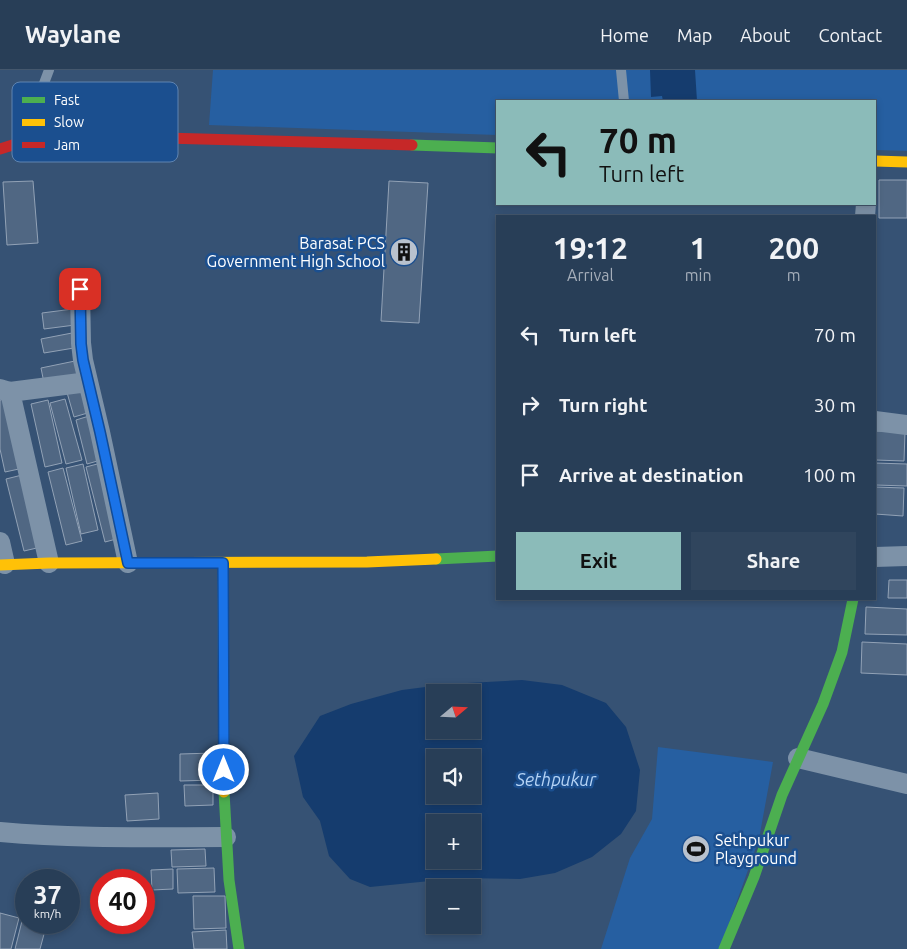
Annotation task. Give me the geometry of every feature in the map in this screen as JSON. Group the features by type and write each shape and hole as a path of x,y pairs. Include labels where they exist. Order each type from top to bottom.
{"street":[{"path":"178,138 496,148"},
{"path":"0,149 12,145"},
{"path":"876,162 907,162"},
{"path":"80,289 83,360 128,563"},
{"path":"49,563 5,391 88,382"},
{"path":"876,420 907,425"},
{"path":"0,542 2,565 49,563 367,562 496,556"},
{"path":"876,557 907,556"},
{"path":"223,563 224,808 229,880 239,949"},
{"path":"724,949 754,877 782,795 823,704 842,652 853,600"},
{"path":"798,758 907,784"},
{"path":"0,832 27,835 98,837 226,837"}],"lane":[{"path":"44,82 49,70"},
{"path":"621,70 624,100"}],"shaded area":[{"path":"213,70 907,70 907,151 876,150 876,100 496,100 496,135 209,125"},
{"name":"Sethpukur Playground","path":"658,747 773,762 759,839 720,949 601,949 630,858 652,819"}],"water":[{"path":"650,70 695,70 697,100 663,100 662,96 651,97"},
{"name":"Sethpukur","path":"522,680 562,685 606,703 626,727 640,770 636,811 621,834 592,857 555,873 520,879 426,879 426,881 370,887 350,879 329,856 320,821 303,797 294,756 320,716 351,704 402,690 426,687 426,739 481,739 481,684 449,684"}],"building":[{"path":"879,180 907,180 907,218 879,218"},
{"path":"33,181 38,243 7,245 3,182"},
{"name":"Barasat PCS Government High School","path":"389,181 428,183 419,323 381,321"},
{"path":"73,309 75,325 44,329 42,313"},
{"path":"72,333 74,348 44,353 41,339"},
{"path":"75,361 78,376 44,383 41,368"},
{"path":"82,384 91,412 74,417 66,389"},
{"path":"5,399 19,469 5,472 0,449 0,400"},
{"path":"65,399 82,460 66,464 50,403"},
{"path":"48,400 62,463 45,467 31,404"},
{"path":"89,416 101,460 87,464 76,420"},
{"path":"876,431 905,432 904,461 876,460"},
{"path":"101,463 120,538 105,542 86,467"},
{"path":"876,463 907,464 907,486 876,485"},
{"path":"83,464 98,530 81,534 66,468"},
{"path":"63,468 82,541 66,545 48,472"},
{"path":"22,475 41,547 24,551 6,479"},
{"path":"876,487 904,488 903,516 876,514"},
{"path":"889,580 907,580 907,598 888,598"},
{"path":"866,607 907,609 907,635 865,634"},
{"path":"862,642 907,644 907,675 861,673"},
{"path":"214,753 215,780 180,781 180,754"},
{"path":"184,785 213,785 213,805 185,806"},
{"path":"158,793 159,819 127,821 125,795"},
{"path":"205,849 206,866 172,867 171,850"},
{"path":"214,868 215,892 178,893 177,869"},
{"path":"173,869 173,889 155,890 155,870"},
{"path":"193,896 225,896 226,928 194,929"},
{"path":"0,913 15,917 15,934 11,949 0,949"},
{"path":"226,930 227,949 194,949 192,932"},
{"path":"19,934 44,934 40,949 15,949"}],"traffic: fast":[{"path":"412,145 496,148"},
{"path":"436,559 496,556"},
{"path":"724,949 754,877 782,795 823,704 842,652 853,600"},
{"path":"224,792 229,880 239,949"}],"traffic: slow":[{"path":"876,161 907,162"},
{"path":"0,565 49,563 367,562 436,559"},
{"path":"223,563 224,792"}],"traffic: jam":[{"path":"178,138 412,145"},
{"path":"0,149 12,145"}],"place":[{"name":"Barasat PCS Government High School","path":"404,252"},
{"name":"Sethpukur Playground","path":"696,849"}],"route":[{"path":"80,289 83,360 128,563 223,563 224,770"}]}
